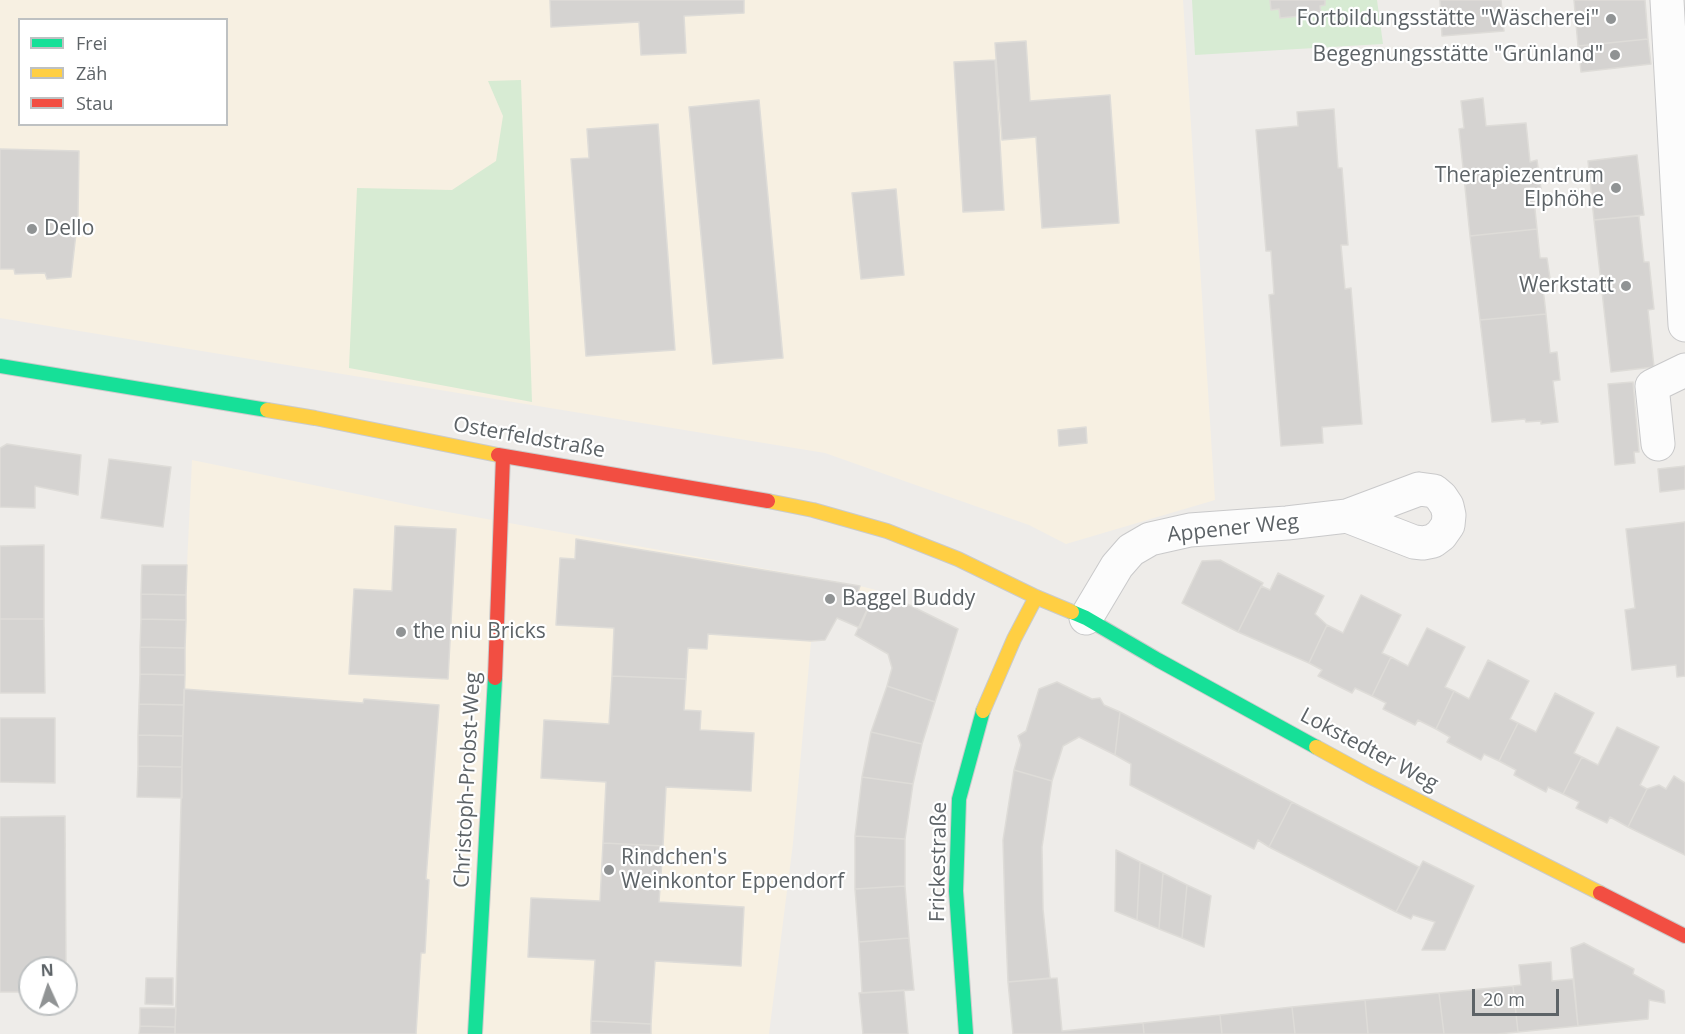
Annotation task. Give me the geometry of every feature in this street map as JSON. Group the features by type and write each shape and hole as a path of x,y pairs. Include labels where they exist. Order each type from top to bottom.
{"main road":[{"name":"Osterfeldstraße","path":"0,366 315,418 503,456 777,503 850,519 958,559 1036,597"},
{"name":"Christoph-Probst-Weg","path":"475,1034 495,690 503,456"},
{"name":"Lokstedter Weg","path":"1036,597 1086,618 1369,776 1685,936"},
{"name":"Frickestraße","path":"966,1034 956,891 959,799 984,709 1014,639 1036,597"}],"street":[{"path":"1667,0 1685,325"},
{"path":"1658,444 1652,386 1685,370"},
{"name":"Appener Weg","path":"1086,618 1117,567 1131,550 1150,539 1190,530 1347,516"}],"shaded area":[{"path":"0,0 1183,0 1215,500 1066,544 1029,525 825,453 0,318"},
{"path":"192,460 420,507 876,590 860,628 837,618 825,640 811,642 793,843 769,1034 175,1034 187,565"}],"green space":[{"path":"1192,0 1377,0 1383,44 1195,55"},
{"path":"521,80 532,402 349,368 357,188 452,190 496,161 503,116 488,81"}],"building":[{"path":"550,0 744,0 744,13 684,16 686,53 641,55 639,22 551,27"},
{"path":"1270,0 1325,0 1325,5 1320,6 1321,14 1280,18 1279,9 1271,10"},
{"path":"1440,0 1501,0 1504,31 1442,36"},
{"name":"Fortbildungsstätte \"Wäscherei\"","path":"1574,0 1645,0 1648,39 1578,46"},
{"name":"Begegnungsstätte \"Grünland\"","path":"1648,39 1651,64 1581,72 1578,46"},
{"path":"1026,41 1030,101 1110,95 1119,223 1042,228 1036,137 1002,140 995,43"},
{"path":"995,60 1004,210 963,212 954,62"},
{"path":"1483,98 1486,126 1526,123 1530,162 1537,160 1541,189 1533,190 1537,229 1470,236 1459,129 1464,128 1461,101"},
{"path":"759,100 783,358 713,364 689,107"},
{"path":"1334,109 1338,168 1342,168 1348,245 1341,245 1345,289 1351,288 1362,424 1322,427 1323,443 1281,446 1269,295 1274,294 1271,251 1266,251 1256,130 1298,126 1297,112"},
{"path":"658,124 675,350 586,356 571,159 589,158 587,129"},
{"path":"0,149 79,151 78,216 71,277 47,279 45,273 15,274 14,269 0,269"},
{"name":"Therapiezentrum Elphöhe","path":"1637,155 1644,215 1594,220 1588,161"},
{"path":"896,189 904,275 861,279 852,193"},
{"name":"Werkstatt","path":"1639,216 1644,262 1649,262 1654,309 1648,310 1654,367 1611,372 1594,220"},
{"path":"1537,229 1540,258 1547,258 1550,278 1542,279 1546,314 1480,320 1470,236"},
{"path":"1546,314 1550,353 1557,352 1560,380 1553,381 1558,422 1541,424 1541,421 1526,422 1525,419 1492,422 1480,320"},
{"path":"1633,382 1639,452 1634,452 1635,463 1615,465 1608,384"},
{"path":"1086,427 1087,443 1059,446 1058,430"},
{"path":"7,444 81,455 78,495 35,486 35,508 0,507 0,448"},
{"path":"109,459 171,467 163,527 101,518"},
{"path":"1685,466 1685,489 1660,492 1658,469"},
{"path":"1685,522 1685,676 1677,677 1676,665 1632,670 1625,610 1635,608 1626,529"},
{"name":"the niu Bricks","path":"395,526 456,529 448,679 349,674 354,589 392,591"},
{"path":"576,539 860,586 857,594 872,599 860,628 837,618 825,640 708,634 707,649 688,648 686,679 612,676 614,628 556,625 560,558 575,559"},
{"path":"44,545 44,619 0,619 0,546"},
{"path":"1220,560 1263,583 1238,632 1182,603 1202,561"},
{"path":"142,565 187,565 186,595 141,594"},
{"path":"1278,573 1324,596 1315,614 1327,625 1309,663 1238,632 1261,586 1270,590"},
{"path":"141,594 186,595 186,620 141,619"},
{"path":"1361,595 1401,615 1382,653 1391,657 1372,696 1355,688 1352,693 1318,676 1322,670 1309,663 1327,625 1343,633"},
{"path":"893,597 958,629 935,702 887,686 892,668 888,654 855,635 872,599 888,607"},
{"path":"0,619 44,619 45,693 0,693"},
{"path":"141,619 186,620 185,648 140,647"},
{"path":"1427,628 1465,647 1445,687 1454,691 1436,729 1418,720 1415,725 1383,709 1386,703 1372,696 1391,657 1408,666"},
{"path":"140,647 185,648 185,675 140,674"},
{"path":"1488,660 1529,681 1510,719 1518,723 1499,761 1484,754 1481,760 1447,742 1450,737 1436,729 1454,691 1469,699"},
{"path":"140,674 185,675 184,705 139,704"},
{"path":"612,676 686,679 684,710 701,711 700,730 754,733 751,791 666,787 663,846 603,843 606,782 541,778 544,720 609,724"},
{"path":"1057,682 1092,699 1100,698 1104,705 1120,712 1115,755 1079,737 1063,746 1052,781 1014,770 1021,745 1018,736 1026,731 1039,689"},
{"path":"887,686 935,702 922,744 871,732"},
{"path":"184,689 363,703 364,699 439,705 426,879 429,880 425,953 421,953 416,1034 175,1034"},
{"path":"1555,693 1594,713 1574,753 1582,757 1563,794 1548,787 1546,792 1514,775 1516,770 1499,761 1518,723 1536,732"},
{"path":"139,704 184,705 183,736 138,735"},
{"path":"1120,712 1292,802 1269,847 1258,840 1254,849 1130,785 1131,764 1115,755"},
{"path":"0,718 55,718 55,783 0,782"},
{"path":"1617,727 1659,747 1640,785 1647,789 1628,827 1610,817 1607,823 1576,808 1579,802 1563,794 1582,757 1598,765"},
{"path":"871,732 922,744 913,784 862,777"},
{"path":"138,735 183,736 182,767 138,766"},
{"path":"138,766 182,767 182,798 137,797"},
{"path":"1014,770 1052,781 1042,847 1043,909 1050,978 1008,982 1003,840"},
{"path":"1674,776 1685,783 1685,855 1628,827 1647,789 1659,785 1666,789"},
{"path":"862,777 913,784 905,839 855,836"},
{"path":"1292,802 1419,867 1396,912 1269,847"},
{"path":"65,816 66,956 18,956 18,992 0,992 0,817"},
{"path":"855,836 905,839 905,886 855,889"},
{"path":"603,843 663,846 659,902 744,907 741,966 655,961 651,1024 591,1021 595,960 528,957 531,898 600,901"},
{"path":"1116,850 1140,862 1137,920 1115,911"},
{"path":"1423,861 1474,886 1445,950 1422,950 1435,922 1413,915 1411,919 1396,912"},
{"path":"1140,862 1163,873 1159,929 1137,920"},
{"path":"1163,873 1187,885 1182,938 1159,929"},
{"path":"1187,885 1211,896 1204,947 1182,938"},
{"path":"905,886 909,938 859,942 855,889"},
{"path":"909,938 914,990 862,993 859,942"},
{"path":"1584,943 1634,969 1633,974 1664,991 1665,1003 1649,1000 1648,1019 1578,1026 1571,948"},
{"path":"1551,962 1552,981 1573,979 1578,1026 1518,1032 1513,986 1521,985 1519,965"},
{"path":"146,978 173,978 173,1005 145,1004"},
{"path":"1057,978 1062,1031 1143,1023 1144,1034 1013,1034 1008,982"},
{"path":"1513,986 1518,1032 1444,1034 1439,993"},
{"path":"904,990 908,1034 863,1034 859,993"},
{"path":"1439,993 1444,1034 1368,1034 1365,1000"},
{"path":"1365,1000 1368,1034 1295,1034 1292,1007"},
{"path":"1292,1007 1295,1034 1222,1034 1220,1015"},
{"path":"140,1008 176,1008 175,1027 140,1026"},
{"path":"1220,1015 1222,1034 1144,1034 1143,1023"},
{"path":"591,1021 651,1024 651,1034 591,1034"},
{"path":"140,1026 175,1027 175,1034 139,1034"}],"traffic: fast":[{"path":"0,366 267,410"},
{"path":"1072,612 1316,747"},
{"path":"475,1034 495,678"},
{"path":"966,1034 956,891 959,799 983,711"}],"traffic: slow":[{"path":"267,410 498,455"},
{"path":"768,501 813,510 887,531 958,559 1072,612"},
{"path":"983,711 1014,639 1036,597"},
{"path":"1316,747 1600,893"}],"traffic: jam":[{"path":"498,455 768,501"},
{"path":"495,678 503,456"},
{"path":"1600,893 1685,936"}],"place":[{"name":"Fortbildungsstätte \"Wäscherei\"","path":"1611,19"},
{"name":"Begegnungsstätte \"Grünland\"","path":"1615,55"},
{"name":"Therapiezentrum Elphöhe","path":"1616,188"},
{"name":"Dello","path":"32,229"},
{"name":"Werkstatt","path":"1626,286"},
{"name":"Baggel Buddy","path":"830,599"},
{"name":"the niu Bricks","path":"401,632"},
{"name":"Rindchen's Weinkontor Eppendorf","path":"609,870"}]}
